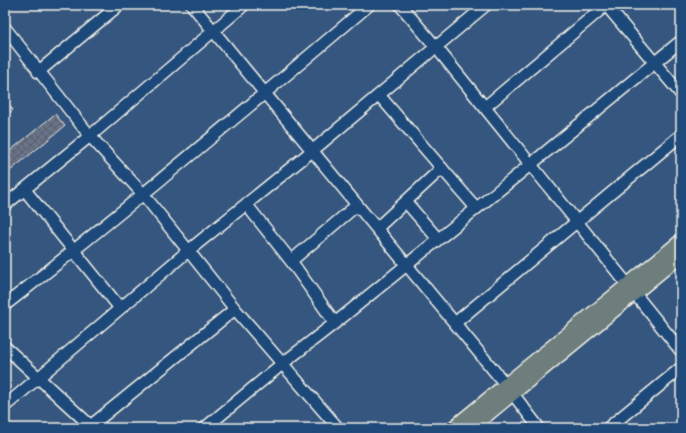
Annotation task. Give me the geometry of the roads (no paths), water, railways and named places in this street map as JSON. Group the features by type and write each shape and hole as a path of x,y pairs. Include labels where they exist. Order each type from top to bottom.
{"main road":[{"path":"453,428 509,389 631,288 681,241"},
{"path":"631,288 681,255"},
{"path":"471,428 509,389"}],"street":[{"path":"38,72 119,5"},
{"path":"192,5 264,94 455,323 539,428"},
{"path":"5,205 90,136 244,5"},
{"path":"5,305 74,251 370,5"},
{"path":"400,5 485,107 530,165 681,351"},
{"path":"5,406 188,251 312,151 486,5"},
{"path":"485,107 606,5 681,94"},
{"path":"5,28 38,72 90,136 143,194 235,309 333,426"},
{"path":"205,428 282,364 335,323 656,63 681,41"},
{"path":"379,95 476,208"},
{"path":"455,323 681,135"},
{"path":"376,228 442,168"},
{"path":"25,190 120,308"},
{"path":"406,202 438,239"},
{"path":"246,204 291,261 335,323"},
{"path":"291,261 357,205"},
{"path":"5,347 90,427 235,309"},
{"path":"608,428 681,368"}]}
